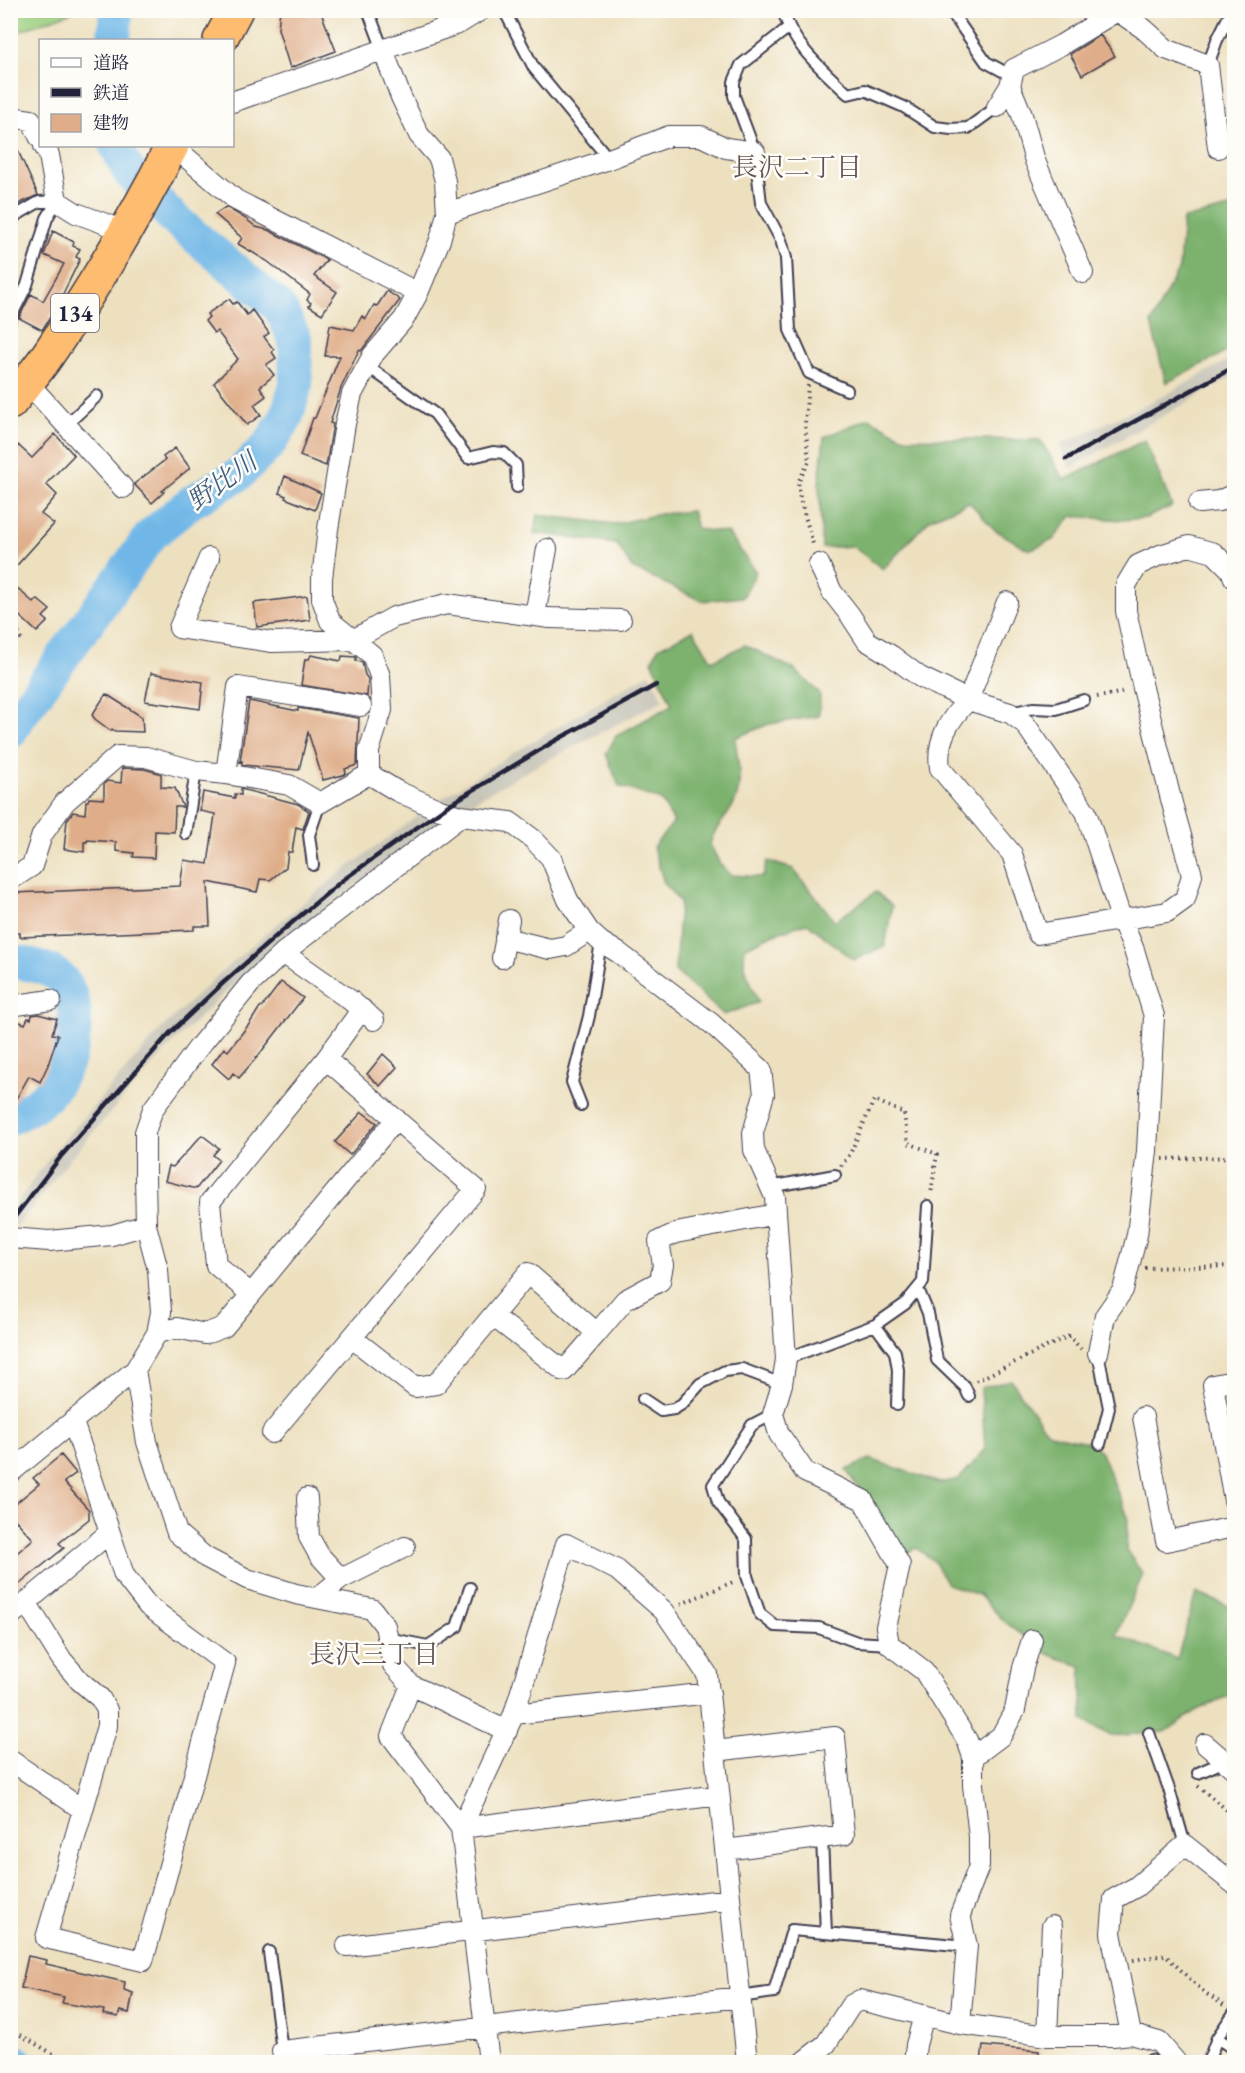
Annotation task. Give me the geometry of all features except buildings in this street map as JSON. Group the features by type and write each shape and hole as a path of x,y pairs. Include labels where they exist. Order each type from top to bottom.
{"highway":[{"path":"221,39 236,10"},
{"name":"134","path":"19,392 46,357 129,225 168,152"}],"street":[{"path":"234,101 460,23 481,10"},
{"path":"997,107 1011,81 1014,69 1061,45 1117,11 1144,29 1166,50 1208,65 1218,148"},
{"path":"369,774 369,751 382,710 380,676 372,655 330,621 322,599 322,578 345,424 352,394 373,355 404,319 418,293 440,240 447,213 445,181 439,158 419,135 383,50"},
{"path":"1011,81 1035,161 1083,273"},
{"path":"10,117 31,120 39,136"},
{"path":"447,213 609,159 669,136 700,136 726,148 755,152"},
{"path":"45,147 49,155 57,201 76,213 129,225"},
{"path":"168,152 180,152 236,200 418,293"},
{"path":"19,392 66,425 123,488"},
{"path":"1199,503 1219,501 1234,494"},
{"path":"1007,602 968,700 946,728 940,746 940,768 1012,854 1038,934 1167,912 1185,899 1192,875 1143,688 1126,611 1126,585 1137,565 1189,546 1214,553 1231,570 1234,578"},
{"path":"535,615 547,549"},
{"path":"209,558 179,628 272,642 353,639 394,617 447,604 550,618 621,620"},
{"path":"819,564 832,592 867,641 920,676 968,700 1010,713 1025,724 1086,812 1122,921 1134,950 1154,1016 1146,1155 1137,1235 1123,1290 1105,1316 1100,1363"},
{"path":"226,774 238,687 361,706"},
{"path":"10,880 32,866 42,835 65,802 118,756 146,758 196,771 289,785 320,803 369,774"},
{"path":"369,774 408,796 440,810 461,816 510,822 533,839 551,858 568,900 595,937 620,953 711,1024 761,1069 764,1094 753,1133 754,1150 775,1197 786,1359 782,1384 773,1414 778,1434 805,1472 862,1500 900,1565 886,1627 889,1644 924,1671 967,1740 973,1756 979,1866 960,1916 967,1946 960,2024"},
{"path":"10,1473 135,1370 157,1333 161,1312 158,1270 146,1225 145,1132 153,1108 250,984 283,953 461,816"},
{"path":"502,958 507,929 550,949 595,937"},
{"path":"251,1294 216,1265 210,1202 326,1059 368,1014 283,953"},
{"path":"10,1006 51,999"},
{"path":"272,1433 476,1188 326,1059"},
{"path":"157,1333 177,1328 205,1334 224,1327 396,1119"},
{"path":"493,1316 564,1371 625,1300 660,1281 663,1265 659,1241 676,1233 776,1214"},
{"path":"10,1238 49,1241 112,1235 146,1225"},
{"path":"352,1338 415,1387 436,1384 528,1274 597,1333"},
{"path":"135,1370 147,1442 177,1533 205,1557 247,1579 296,1594 372,1609 385,1626 393,1665 411,1685 511,1722 710,1693"},
{"path":"1234,1381 1213,1385 1234,1500"},
{"path":"1143,1417 1166,1541 1234,1527"},
{"path":"26,1602 63,1660 80,1681 100,1698 107,1710 107,1726 46,1938 143,1961 225,1663 148,1606 124,1575 73,1422"},
{"path":"307,1498 309,1537 319,1554 341,1579"},
{"path":"10,1616 109,1533"},
{"path":"461,1828 511,1722 566,1544 617,1570 664,1611 707,1674 747,2062"},
{"path":"316,1598 341,1579 405,1546"},
{"path":"973,1756 1001,1737 1015,1710 1023,1668 1032,1640"},
{"path":"411,1685 391,1736 461,1828 489,2062"},
{"path":"715,1751 835,1737 844,1836 725,1850"},
{"path":"1205,1744 1230,1765"},
{"path":"10,1760 83,1810"},
{"path":"461,1828 719,1795"},
{"path":"1131,2034 1111,1933 1114,1899 1136,1887 1185,1845 1234,1884"},
{"path":"347,1946 730,1899"},
{"path":"1047,2036 1052,1926"},
{"path":"283,2057 485,2026 740,1997"},
{"path":"803,2062 826,2043 851,2005 860,2000 960,2024 1047,2036 1131,2034 1159,2042 1176,2062"},
{"path":"914,2062 924,2015"}],"lane":[{"path":"368,10 383,50"},
{"path":"504,10 534,69 609,159"},
{"path":"783,10 789,27 814,62 848,94 865,90 904,107 935,127 951,129 968,128 997,107"},
{"path":"950,10 986,62 1011,81"},
{"path":"1208,65 1232,10"},
{"path":"789,27 741,65 734,82 734,96 755,152 760,203 781,240 786,258 790,330 809,373 847,390"},
{"path":"10,219 39,202 57,201"},
{"path":"10,319 27,285 47,218 57,201"},
{"path":"367,366 435,414 468,458 493,452 504,453 516,465 517,487"},
{"path":"66,425 97,396"},
{"path":"1010,713 1033,708 1056,709 1084,700"},
{"path":"186,834 196,771"},
{"path":"312,865 309,835 320,803"},
{"path":"581,1105 572,1082 589,1016 595,937"},
{"path":"770,1187 834,1175"},
{"path":"786,1359 875,1324 905,1304 923,1282 928,1206"},
{"path":"918,1289 928,1313 937,1360 967,1391"},
{"path":"875,1324 895,1352 898,1370 897,1405"},
{"path":"1100,1363 1109,1408 1100,1444"},
{"path":"643,1399 661,1410 674,1409 700,1384 725,1371 742,1369 782,1384"},
{"path":"773,1414 752,1425 713,1485 718,1502 746,1539 747,1576 760,1614 775,1626 819,1628 857,1642 889,1644"},
{"path":"387,1638 428,1646 457,1627 470,1588"},
{"path":"1149,1733 1169,1789 1185,1845"},
{"path":"1198,1773 1230,1765"},
{"path":"822,1838 826,1933"},
{"path":"740,1997 774,1992 792,1930 967,1946"},
{"path":"269,1952 283,2057"},
{"path":"1208,2062 1217,2038 1234,2013"},
{"path":"1217,2038 1234,2049"}],"path":[{"path":"809,373 805,424 809,462 798,483 800,499 819,564"},
{"path":"10,610 21,640"},
{"path":"1084,700 1143,688"},
{"path":"834,1175 850,1154 874,1100 904,1113 908,1143 937,1154 928,1206"},
{"path":"1146,1155 1162,1159 1234,1157"},
{"path":"1128,1269 1234,1266"},
{"path":"967,1391 1069,1336 1100,1363"},
{"path":"664,1611 747,1576"},
{"path":"1169,1789 1190,1783 1200,1787 1234,1816"},
{"path":"1118,1962 1165,1955 1205,1993 1225,2006"},
{"path":"10,2029 67,2062"}],"shaded area":[{"path":"1234,357 1234,376 1070,468 1060,445 1161,397"},
{"path":"649,673 664,700 540,764 458,810 436,802 510,755"},
{"path":"424,811 439,821 289,937 229,989 175,1041 123,1098 69,1160 17,1226 11,1225 11,1211 56,1149 162,1028 277,924 339,874"}],"green space":[{"path":"11,10 75,10 75,11 11,34"},
{"path":"1234,207 1234,348 1166,383 1151,323 1179,268 1183,219"},
{"path":"869,418 905,438 1040,440 1064,480 1145,440 1172,506 1146,518 1122,520 1072,516 1053,540 1029,550 995,530 969,502 930,519 883,569 852,546 822,548 819,484 824,437"},
{"path":"692,511 697,529 728,533 756,572 743,597 702,601 632,568 617,544 534,533 538,515 615,524 660,514"},
{"path":"693,630 712,661 745,645 794,669 820,694 819,716 769,724 735,738 739,768 738,791 733,805 710,844 720,864 731,875 763,877 767,861 793,869 835,921 876,892 892,906 885,946 854,960 807,923 779,932 744,948 744,967 759,1002 724,1015 675,971 680,902 664,883 653,847 674,822 661,800 619,786 606,754 616,736 672,705 652,661 658,648"},
{"path":"1011,1380 1045,1429 1051,1434 1091,1443 1100,1451 1128,1517 1126,1550 1143,1574 1116,1635 1177,1659 1196,1593 1234,1608 1234,1693 1198,1710 1165,1732 1111,1736 1083,1720 1081,1666 1050,1655 1005,1622 979,1595 947,1584 934,1561 916,1548 904,1554 846,1470 870,1459 940,1483 959,1479 985,1450 981,1388"}],"waterway":[{"name":"野比川","path":"114,39 116,10"},
{"name":"野比川","path":"10,732 151,535 191,502 238,475 268,446 286,418 296,385 295,339 280,308 172,217 129,172 116,147"},
{"name":"野比川","path":"10,961 42,968 59,977 68,989 75,1020 74,1037 69,1054 55,1085 38,1103 10,1118"},
{"name":"野比川","path":"10,2060 17,2062"}],"railway":[{"path":"1066,459 1234,367"},
{"path":"10,1223 62,1155 169,1034 223,983 343,880 447,806 553,742 656,685"}],"district":[{"name":"長沢二丁目","path":"797,167"},
{"name":"長沢三丁目","path":"374,1654"}]}
